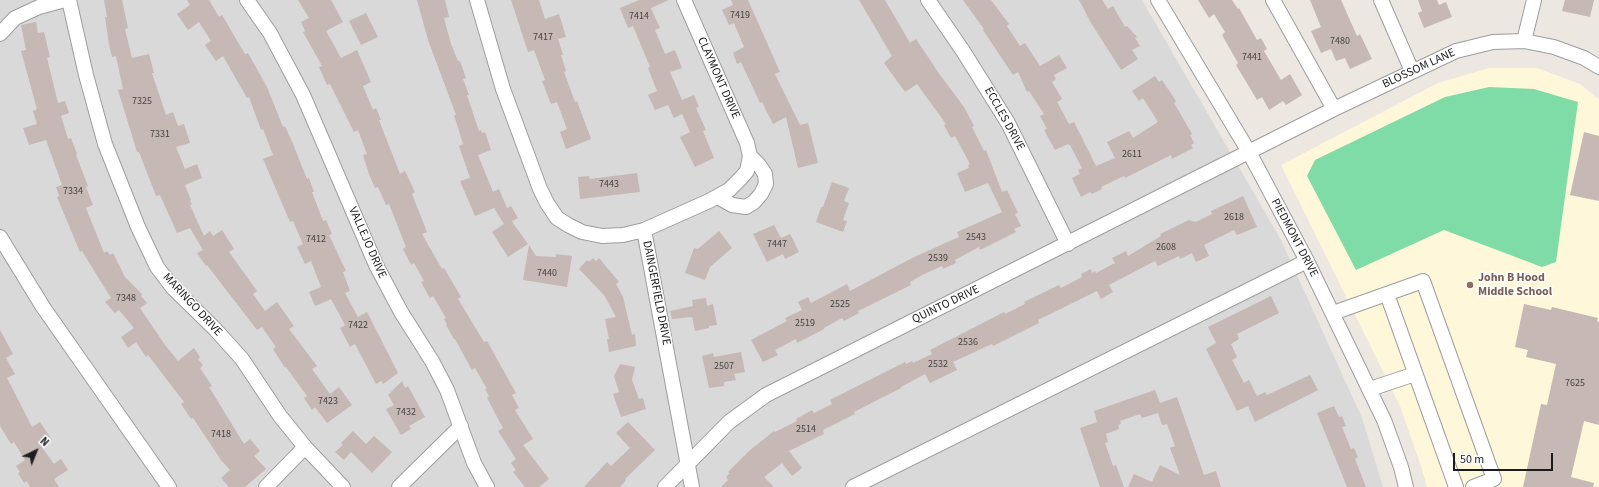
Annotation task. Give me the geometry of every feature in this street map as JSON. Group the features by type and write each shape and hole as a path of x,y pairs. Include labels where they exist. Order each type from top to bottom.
{"street":[{"path":"0,34 15,18 39,7 64,0"},
{"name":"MARINGO DRIVE","path":"69,0 86,75 105,144 138,227 157,266 173,288 215,329 242,359 280,416 342,487"},
{"name":"VALLEJO DRIVE","path":"248,0 270,33 303,95 376,265 401,312 432,361 447,390 474,463 487,487"},
{"name":"DAINGERFIELD DRIVE","path":"478,0 496,68 514,118 540,189 547,204 557,218 582,232 602,236 623,235 644,230 692,487"},
{"name":"CLAYMONT DRIVE","path":"684,0 746,143 750,156 765,174 766,184 762,194 746,207 732,205 718,197"},
{"name":"ECCLES DRIVE","path":"928,0 971,63 1008,123 1068,244"},
{"name":"PIEDMONT DRIVE","path":"1158,0 1249,152 1307,261 1384,420 1401,467 1406,487"},
{"path":"1273,0 1334,109"},
{"path":"1381,0 1412,71"},
{"path":"1524,41 1534,0"},
{"name":"BLOSSOM LANE","path":"1249,152 1334,109 1456,51 1493,42 1524,41 1554,47 1584,58 1599,67"},
{"name":"QUINTO DRIVE","path":"665,487 729,422 766,395 1249,152"},
{"path":"644,230 718,197 742,178 747,171 750,156"},
{"path":"0,237 43,307 170,487"},
{"path":"853,487 1307,261"},
{"path":"1333,313 1423,281 1494,479 1473,487"},
{"path":"1387,294 1456,487"},
{"path":"1370,389 1415,374"},
{"path":"400,487 461,426"},
{"path":"266,487 306,447"}],"shaded area":[{"path":"0,0 1142,0 1281,240 1362,418 1383,487 0,487"},
{"name":"John B Hood Middle School","path":"1489,68 1537,68 1580,84 1599,99 1599,487 1427,487 1400,406 1281,165 1438,83"}],"green space":[{"path":"1489,87 1534,89 1578,102 1556,262 1542,267 1444,230 1356,270 1307,176 1315,160 1445,97"}],"building":[{"path":"104,0 122,0 128,28 125,29 132,58 149,54 154,73 152,73 166,115 173,112 178,126 184,124 190,143 176,147 185,169 197,164 202,178 185,185 192,204 190,205 204,236 210,231 213,236 222,230 234,249 229,252 257,291 253,294 265,311 277,302 294,326 289,329 317,366 312,369 330,394 339,387 352,405 327,423 315,407 312,410 304,398 307,396 286,367 285,368 273,349 276,347 262,327 257,330 207,265 206,266 197,253 203,250 190,228 177,233 160,195 156,196 139,152 137,152 118,90 123,89 116,56 112,57 109,44"},
{"path":"187,0 209,0 219,17 222,15 245,54 248,53 267,87 283,127 285,126 307,179 309,178 314,192 312,192 323,221 326,220 332,234 329,235 346,271 343,272 350,291 345,293 358,317 367,312 398,373 383,384 381,381 376,384 355,344 350,347 340,328 345,325 331,299 315,306 309,292 321,287 311,261 305,264 297,247 303,244 293,221 290,222 263,159 273,155 263,129 261,130 249,97 247,98 223,56 216,61 205,45 211,41 199,22 188,30 177,14 190,5"},
{"path":"298,0 331,0 343,22 326,31 341,58 357,50 371,82 363,86 373,110 376,108 381,120 379,120 400,174 405,171 415,192 412,194 427,232 422,234 442,269 444,268 461,297 458,299 484,342 487,341 516,393 512,395 519,408 515,410 533,439 523,445 549,479 539,487 525,487 513,472 516,470 511,463 516,459 498,431 503,428 487,398 489,396 485,389 487,389 475,368 472,370 446,325 447,324 444,319 446,318 433,296 430,298 421,282 424,281 414,263 411,265 403,249 406,247 389,204 386,205 378,187 375,188 369,174 363,155 367,154 358,130 354,132 330,84 327,85 319,67 322,66 303,32 305,31 301,22 309,18"},
{"path":"417,0 445,0 449,17 444,18 451,44 458,61 460,61 466,78 463,79 479,131 481,130 482,133 485,132 491,150 478,155 493,192 499,189 507,208 511,206 518,218 512,221 528,244 508,257 492,232 504,224 494,208 475,216 460,181 470,178 459,146 463,144 454,115 456,115 428,40"},
{"path":"511,0 539,0 545,19 559,14 566,37 558,39 566,71 564,72 575,102 577,101 591,139 566,149 560,132 567,129 557,102 551,104 542,81 545,80 534,50 528,52"},
{"path":"639,0 669,0 651,8 660,28 655,30 665,54 675,50 682,68 670,72 682,100 694,95 699,107 696,108 706,130 703,131 714,158 695,167 680,137 690,132 682,114 674,118 668,105 655,110 648,95 657,91 648,68 650,67 633,26 628,28 620,8"},
{"path":"731,0 748,0 780,72 775,74 800,125 808,123 818,163 798,168 786,117 773,124 762,102 760,103 741,62 737,64 733,53 744,47 734,23 729,25 722,10 733,5"},
{"path":"859,0 885,0 910,43 916,39 964,107 974,126 972,127 984,151 986,150 1002,192 1007,190 1018,213 1015,214 1021,226 1014,229 1016,232 980,250 979,247 955,260 956,263 943,269 942,266 922,275 910,282 911,285 858,311 859,313 844,321 842,318 797,343 796,339 775,350 778,355 763,362 751,340 787,321 785,318 802,310 798,302 808,297 811,303 847,284 850,291 914,257 959,237 957,232 1002,212 988,183 965,192 957,173 969,168 968,165 970,164 955,136 951,138 944,125 946,124 917,84 905,92 884,63 892,56"},
{"path":"963,0 991,0 1009,24 1007,26 1020,46 1025,43 1040,66 1059,55 1067,68 1054,75 1056,79 1052,82 1062,99 1057,102 1069,124 1074,122 1096,166 1115,158 1107,142 1129,131 1133,138 1158,122 1143,98 1139,101 1132,91 1155,76 1159,82 1162,80 1176,101 1174,103 1192,134 1190,135 1194,143 1191,145 1193,148 1172,159 1171,155 1125,178 1124,176 1101,187 1102,189 1092,194 1090,192 1081,197 1072,178 1080,174 1078,170 1082,168 1070,145 1068,144 1055,150 1044,130 1047,129 1040,116 1044,114 1029,91 1027,92 1018,72 1013,75 983,30 984,29"},
{"path":"1079,0 1102,0 1108,9 1113,6 1125,27 1127,26 1137,37 1135,38 1140,46 1132,50 1138,59 1121,70 1091,23"},
{"path":"1198,0 1232,0 1238,9 1239,8 1257,40 1261,38 1267,49 1264,51 1281,80 1290,74 1302,95 1286,105 1283,101 1269,110 1262,97 1257,100 1236,65 1238,63 1222,35 1225,32 1214,14 1209,18"},
{"path":"1310,0 1341,0 1357,36 1360,34 1372,59 1350,69 1345,58 1336,61 1331,49 1321,53 1311,31 1321,27"},
{"path":"1418,0 1437,0 1439,5 1446,2 1452,17 1424,28 1418,13 1422,11"},
{"path":"1565,0 1594,0 1590,17 1562,11"},
{"path":"366,13 378,37 361,45 349,21"},
{"path":"36,22 38,33 44,32 50,57 47,58 58,103 65,101 69,113 61,116 68,139 71,138 88,186 86,187 93,205 86,208 104,253 107,251 110,255 113,253 125,277 142,294 141,296 147,303 140,308 165,345 178,361 194,348 200,357 198,359 203,365 200,368 212,386 209,387 244,444 250,439 260,451 254,456 266,469 245,487 229,487 221,478 230,470 221,460 193,418 191,419 181,404 184,402 148,355 146,357 136,342 128,348 121,337 134,328 119,310 115,313 105,302 111,298 82,251 80,252 57,197 59,196 56,187 62,185 46,140 29,145 23,128 37,124 33,111 37,109 21,51 26,50 21,25"},
{"path":"1584,132 1599,136 1599,201 1570,195"},
{"path":"637,173 640,192 580,199 578,177 589,176 590,179"},
{"path":"832,182 849,188 844,201 849,203 843,220 847,221 843,232 816,222"},
{"path":"1243,196 1257,227 1237,235 1234,230 1204,245 1209,256 1196,262 1192,253 1180,259 1179,256 1158,266 1155,261 1109,285 1113,292 1101,299 1097,291 1038,320 1039,323 993,346 992,344 953,362 957,370 930,383 925,374 854,412 855,414 823,430 824,434 789,451 802,468 792,476 782,463 764,477 774,487 721,487 728,480 726,477 730,473 728,472 749,451 774,431 775,432 797,421 796,419 812,410 814,413 832,404 830,400 905,362 906,364 912,361 913,363 932,354 930,350 1004,312 1005,314 1025,304 1024,302 1059,285 1061,288 1082,277 1081,274 1091,269 1092,273 1095,271 1096,273 1115,263 1112,258 1126,251 1128,256 1161,236 1160,234 1189,220 1196,222 1212,214 1211,211"},
{"path":"774,225 781,238 790,234 799,252 785,259 783,254 767,262 753,234"},
{"path":"719,231 732,248 710,267 705,280 685,273 694,248 698,249"},
{"path":"529,245 536,256 556,257 556,254 572,256 567,287 523,280"},
{"path":"593,258 596,261 599,258 619,282 616,284 623,297 632,335 635,334 636,346 609,352 607,339 609,339 605,319 616,317 604,295 579,269 587,260 589,262"},
{"path":"1271,296 1279,313 1237,334 1239,339 1231,344 1237,357 1232,360 1244,383 1249,380 1257,396 1265,392 1267,395 1310,375 1318,390 1255,422 1248,406 1237,411 1206,349 1216,343 1208,327"},
{"path":"706,298 707,306 713,304 717,325 695,331 692,317 672,319 670,311 693,306 692,300"},
{"path":"1524,304 1551,310 1552,307 1598,318 1599,425 1584,421 1571,477 1594,483 1593,487 1523,487 1541,404 1547,405 1556,364 1526,357 1528,350 1515,347"},
{"path":"0,330 13,354 6,358 15,374 7,378 32,427 40,422 52,440 41,446 54,464 61,459 68,470 54,479 59,487 30,487 27,481 24,483 16,466 25,460 14,442 11,444 0,426"},
{"path":"741,352 745,372 734,374 736,380 724,382 724,386 709,388 702,356 713,353 714,357"},
{"path":"620,364 635,367 632,380 639,399 643,398 646,409 621,417 613,394 619,392 614,376"},
{"path":"402,381 405,388 408,386 425,417 409,426 411,429 401,435 386,409 394,405 388,395"},
{"path":"1155,390 1160,403 1177,397 1204,475 1216,471 1221,487 1128,487 1134,474 1152,482 1160,465 1180,475 1170,448 1175,446 1167,424 1162,425 1158,413 1142,418 1140,414 1120,421 1121,424 1118,425 1119,429 1106,434 1108,442 1105,443 1113,466 1116,465 1124,487 1100,487 1080,428 1097,422 1094,411"},
{"path":"1334,406 1339,417 1342,416 1346,426 1342,427 1351,449 1354,448 1358,457 1355,459 1366,487 1347,487 1317,413"},
{"path":"628,422 655,450 625,479 626,480 620,487 584,487 607,462 611,466 630,448 616,433"},
{"path":"353,431 366,444 374,436 392,452 372,473 351,452 344,460 335,452 343,445 341,443"}],"place":[{"name":"John B Hood Middle School","path":"1470,285"}]}
